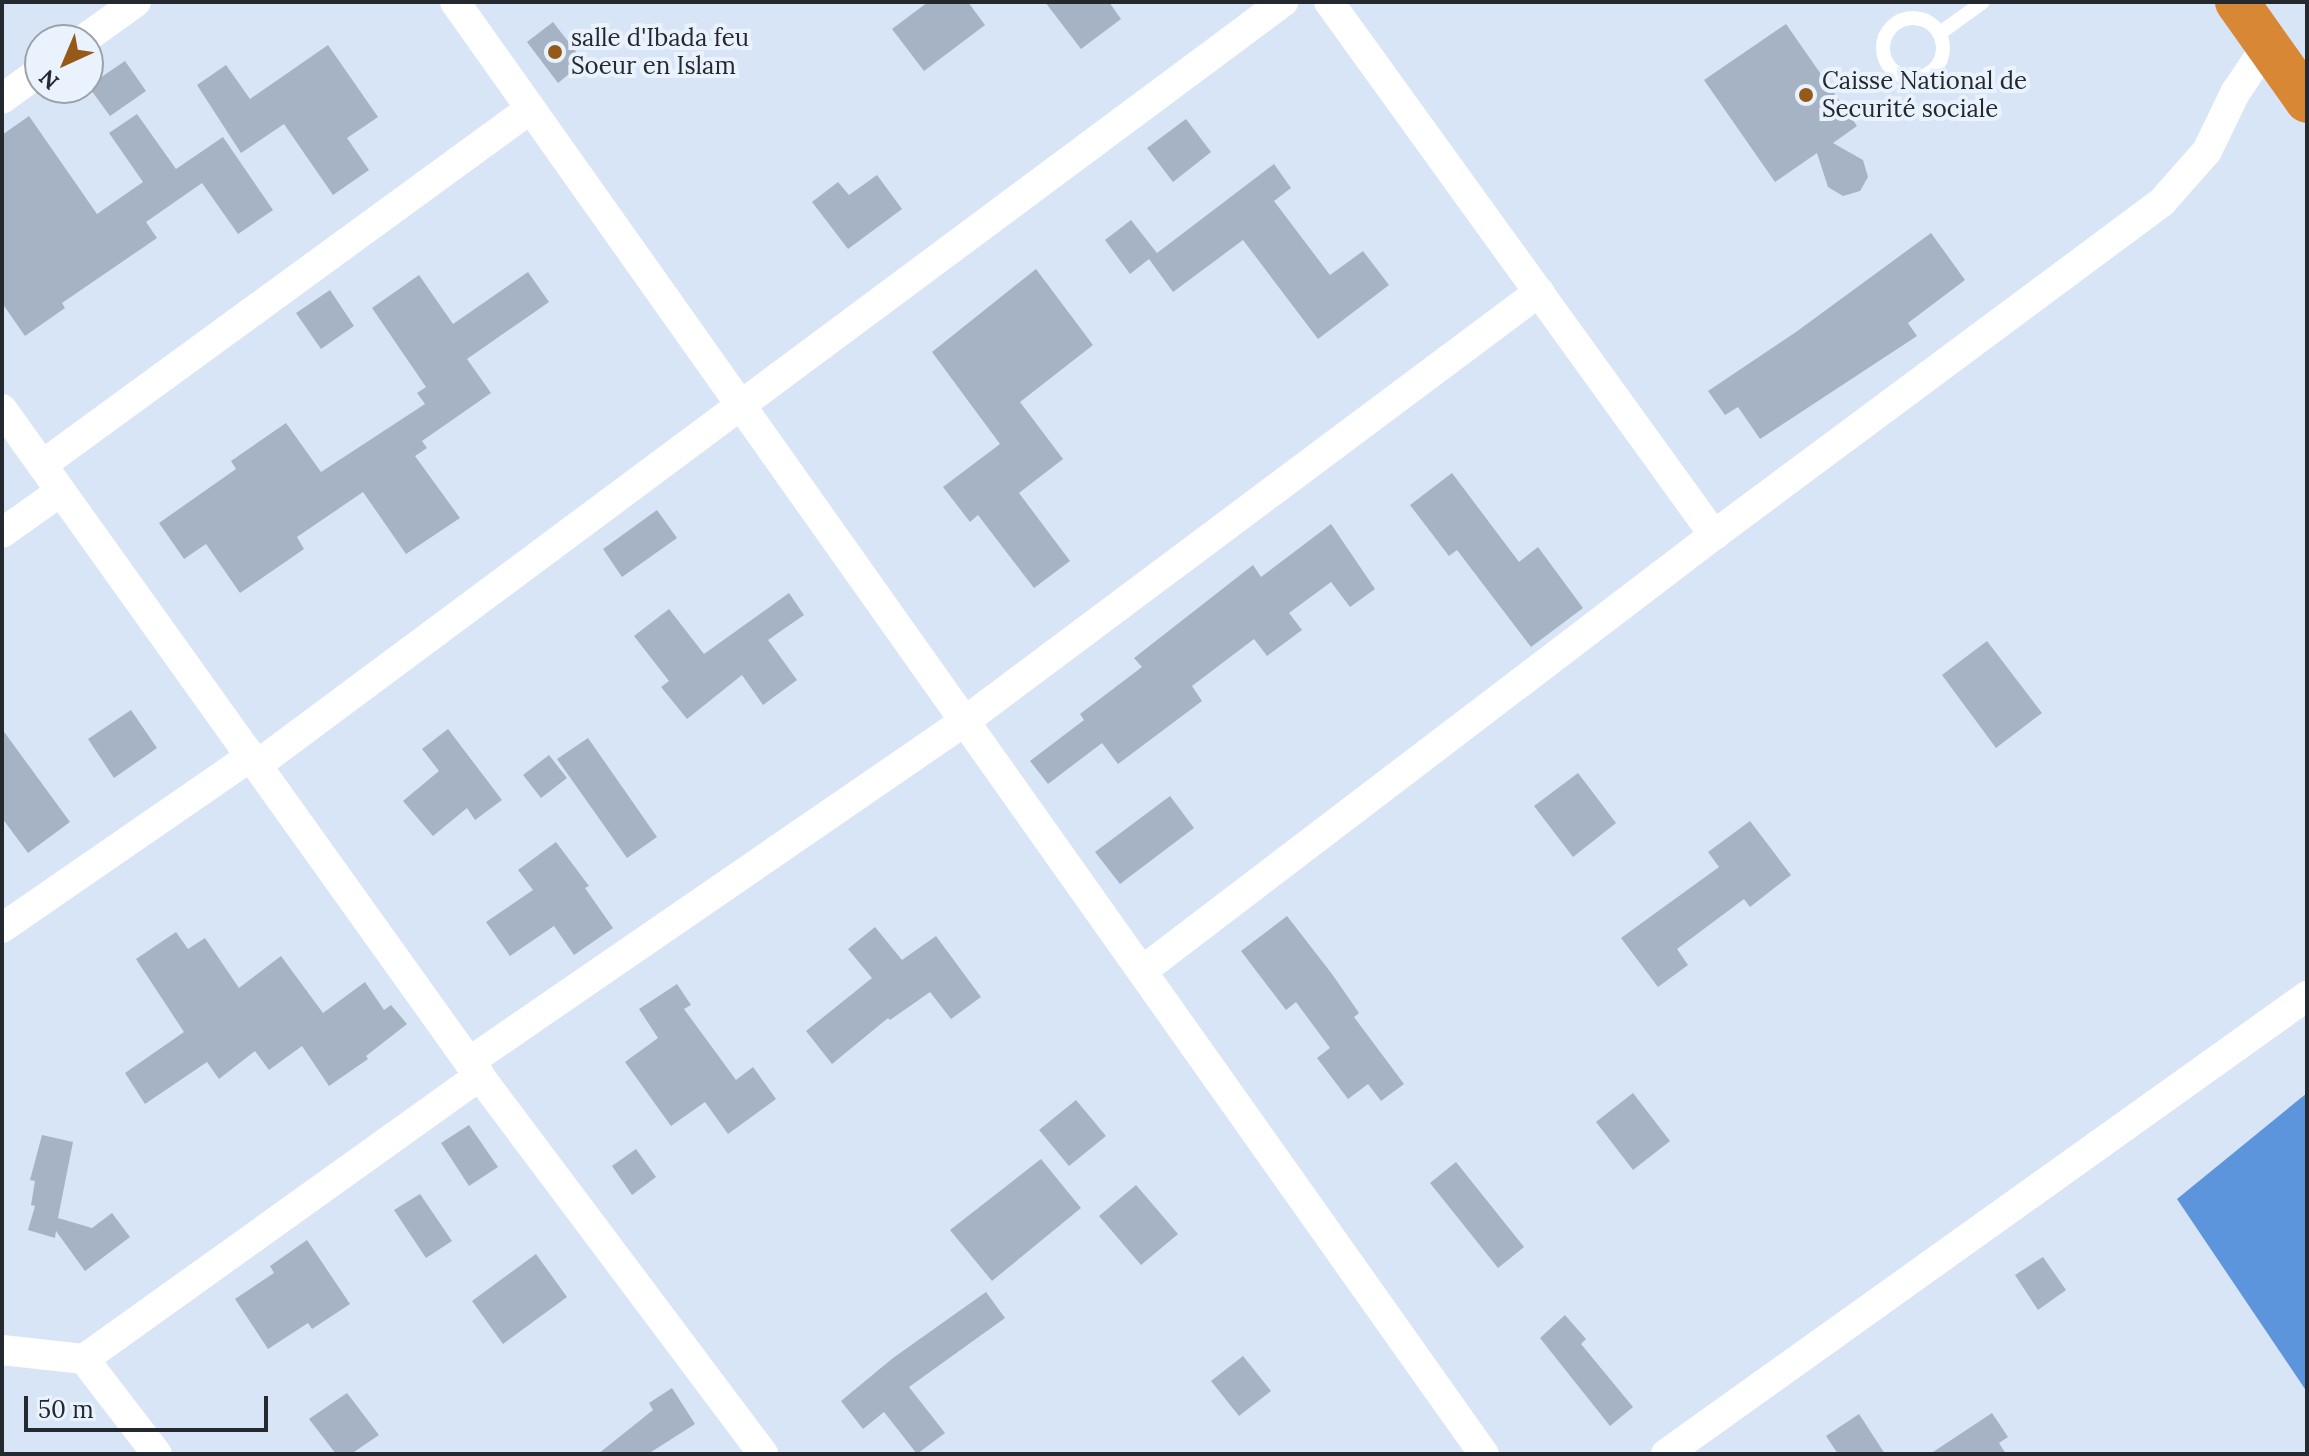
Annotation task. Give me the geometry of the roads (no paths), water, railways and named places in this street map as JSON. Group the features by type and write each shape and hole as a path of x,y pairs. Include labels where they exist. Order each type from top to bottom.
{"highway":[{"path":"2237,2 2307,101"}],"street":[{"path":"104,25 136,2"},
{"path":"2,928 254,761 741,406 1283,2"},
{"path":"1329,2 1714,535"},
{"path":"465,5 530,109 1484,1454"},
{"path":"1142,971 1714,535 2162,202 2207,151 2235,93 2268,44"},
{"path":"2,99 24,83"},
{"path":"42,465 530,109"},
{"path":"2,1350 84,1359 475,1069 965,721 1539,292"},
{"path":"2,409 475,1069 763,1454"},
{"path":"2,533 61,491"},
{"path":"1666,1454 2307,996"},
{"path":"84,1359 157,1454"}],"lane":[{"path":"1940,33 1983,2"},
{"path":"1910,18 1928,21 1940,33 1944,50 1938,67 1924,78 1907,79 1892,70 1883,55 1884,38 1894,24 1910,18"}],"water":[{"path":"2307,1093 2307,1392 2177,1199"}],"place":[{"name":"salle d'Ibada feu Soeur en Islam","path":"555,52"},
{"name":"Caisse National de Securité sociale","path":"1806,95"}]}
